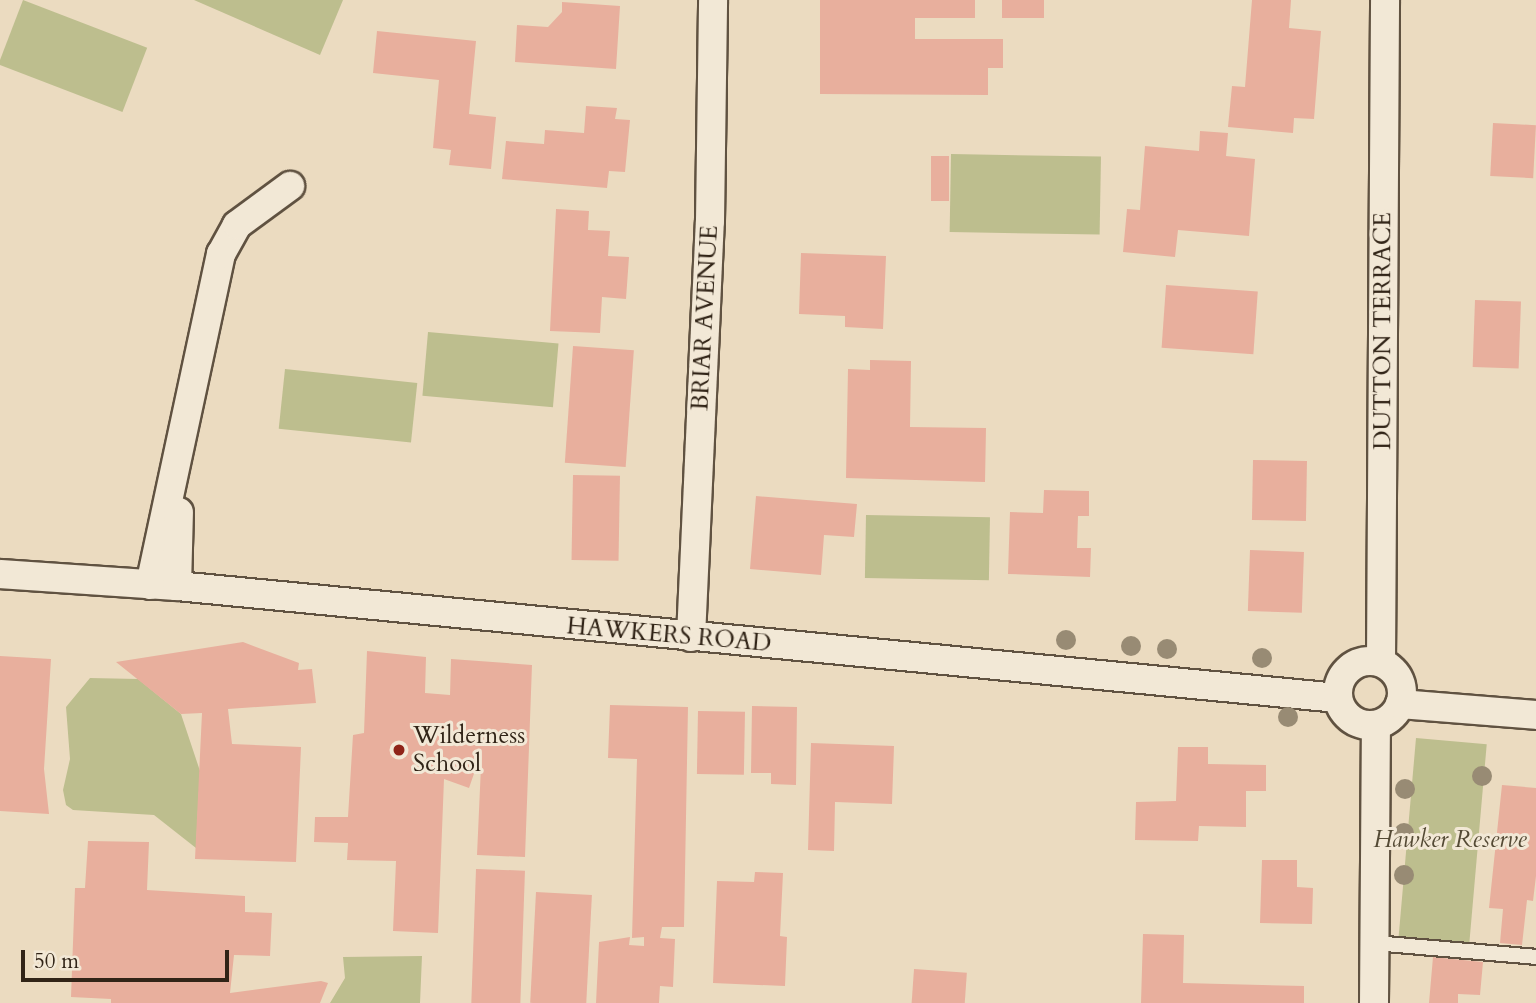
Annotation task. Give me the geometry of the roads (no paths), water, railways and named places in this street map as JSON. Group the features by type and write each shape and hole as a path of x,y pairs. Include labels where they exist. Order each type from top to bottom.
{"street":[{"name":"BRIAR AVENUE","path":"691,637 710,221 713,0"},
{"name":"DUTTON TERRACE","path":"1381,662 1385,0"},
{"path":"164,586 182,446 220,254 237,226 290,186"},
{"name":"HAWKERS ROAD","path":"0,574 164,586 1338,698"},
{"path":"1359,662 1381,662 1401,684 1400,704 1395,713 1376,725 1356,722 1338,698 1338,687 1350,667 1359,662"},
{"path":"1400,704 1536,715"},
{"path":"1374,1003 1376,725"}],"lane":[{"path":"1374,943 1536,957"}],"place":[{"name":"Wilderness School","path":"399,750"}],"park label":[{"name":"Hawker Reserve","path":"1450,840"}]}
